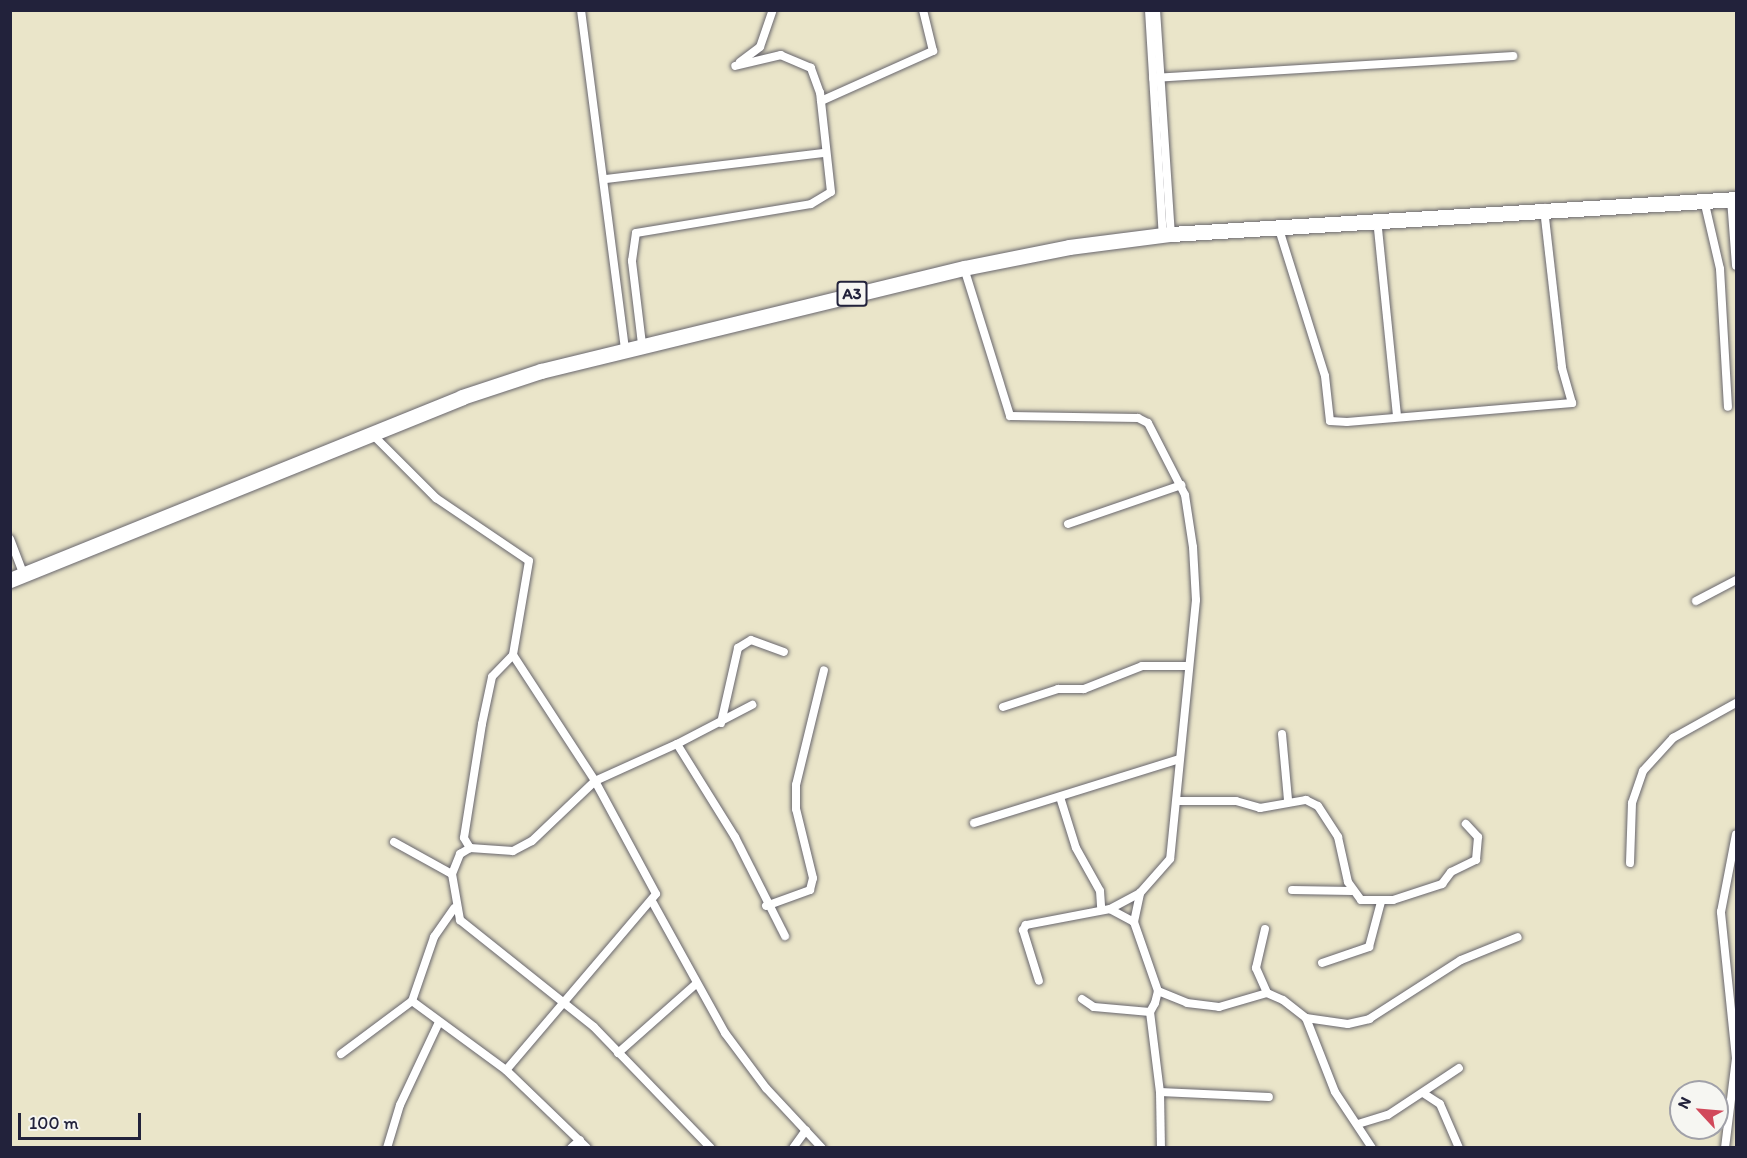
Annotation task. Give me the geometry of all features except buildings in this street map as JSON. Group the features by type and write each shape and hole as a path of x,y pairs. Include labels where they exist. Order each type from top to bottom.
{"highway":[{"name":"A3","path":"17,577 462,397 625,348 964,268 1069,247 1167,235 1544,208 1734,199"}],"street":[{"path":"581,10 606,179 625,348"},
{"path":"642,344 632,261 636,233 818,202 828,197 833,184 825,153 821,101 811,68 789,56 735,66 760,47 773,10"},
{"path":"821,101 933,51 923,10"},
{"path":"1149,10 1167,235"},
{"path":"1156,10 1156,77"},
{"path":"1156,77 1513,56"},
{"path":"606,179 825,153"},
{"path":"1734,199 1737,266"},
{"path":"1704,201 1720,269 1728,408"},
{"path":"1278,226 1325,376 1330,421 1572,403 1562,367 1544,208"},
{"path":"1377,219 1397,415"},
{"path":"964,268 1010,416 1144,420 1180,485 1196,600 1170,859 1140,893 1110,909"},
{"path":"372,434 436,498 528,561 513,655 492,677 488,696 464,838 470,848"},
{"path":"1068,524 1180,485"},
{"path":"10,539 17,577"},
{"path":"1696,601 1737,580"},
{"path":"721,723 738,648 751,640 784,652"},
{"path":"506,1070 653,903 656,894 595,782 513,655"},
{"path":"1003,707 1058,689 1083,689 1142,666 1188,666"},
{"path":"766,906 810,890 813,878 796,809 796,785 824,670"},
{"path":"1630,863 1632,803 1643,771 1673,738 1737,703"},
{"path":"711,1148 618,1053 564,1003 476,935 454,908 452,874 460,854 470,848 518,849 565,816 595,782 721,723 752,705"},
{"path":"1281,734 1288,800"},
{"path":"677,744 735,837 766,906 785,936"},
{"path":"974,823 1179,759"},
{"path":"1060,797 1076,848 1100,891 1101,907"},
{"path":"1177,801 1236,801 1260,808 1288,800 1306,800 1327,813 1352,891 1361,900 1381,902 1442,884 1451,872 1476,860 1478,837 1466,824"},
{"path":"1725,1148 1736,1058 1721,912 1737,834"},
{"path":"394,842 452,874"},
{"path":"1292,890 1352,891"},
{"path":"1140,893 1134,922 1158,991 1150,1012 1160,1092 1161,1148"},
{"path":"1322,963 1369,947 1381,902"},
{"path":"653,903 696,984 766,1088 822,1148"},
{"path":"1039,981 1023,930 1026,926 1101,907 1110,909 1134,922"},
{"path":"341,1054 412,1001 434,937 454,908"},
{"path":"1265,929 1256,968 1267,993 1306,1018 1348,1024 1369,1018 1461,960 1518,937"},
{"path":"618,1053 696,984"},
{"path":"1158,991 1187,1004 1220,1007 1267,993"},
{"path":"1082,999 1094,1007 1150,1012"},
{"path":"412,1001 506,1070 587,1148"},
{"path":"1306,1018 1335,1092 1372,1148"},
{"path":"387,1148 400,1105 439,1022"},
{"path":"1358,1124 1372,1123 1423,1093 1459,1068"},
{"path":"1160,1092 1269,1097"},
{"path":"1423,1093 1440,1104 1459,1148"},
{"path":"792,1148 806,1130"},
{"path":"571,1148 580,1140"}]}
